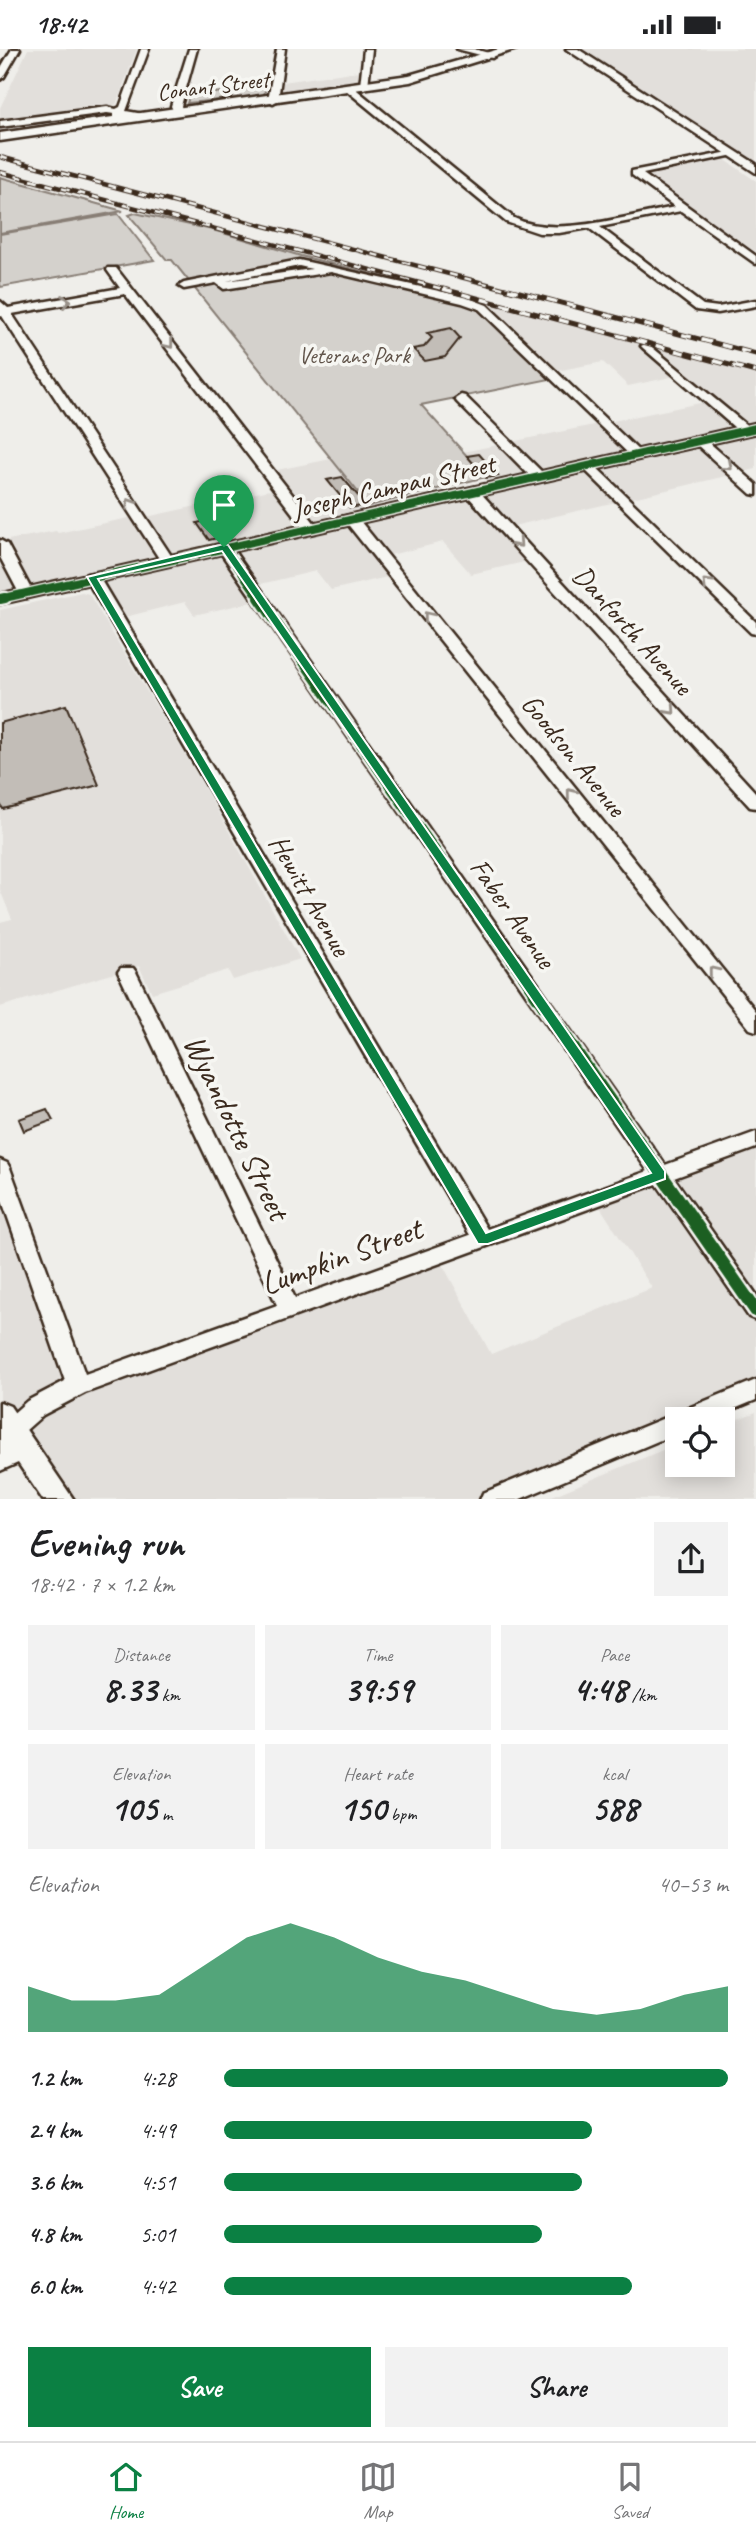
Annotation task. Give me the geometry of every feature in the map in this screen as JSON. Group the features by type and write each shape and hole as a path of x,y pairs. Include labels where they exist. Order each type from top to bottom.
{"main road":[{"name":"Conant Street","path":"0,137 119,115 178,112 364,86 410,78 511,49"}],"street":[{"path":"0,77 16,49"},
{"path":"0,124 119,115 145,49"},
{"path":"178,112 176,106 193,49"},
{"path":"273,100 281,49"},
{"path":"364,86 368,49"},
{"path":"461,49 492,55"},
{"path":"571,49 756,169"},
{"path":"349,88 510,220 537,231 557,231 683,208"},
{"path":"732,153 636,171 636,176 756,261"},
{"path":"591,225 700,309 718,310 756,303"},
{"path":"736,247 752,244"},
{"path":"184,286 219,279 224,286 331,269 466,300 483,307 637,455"},
{"path":"112,271 311,528"},
{"path":"127,290 2,310 167,560"},
{"path":"647,346 751,429"},
{"path":"461,399 539,477"},
{"name":"Joseph Campau Street","path":"0,599 751,429"},
{"path":"700,441 756,491"},
{"path":"588,466 756,630"},
{"name":"Danforth Avenue","path":"472,492 756,803"},
{"name":"Goodson Avenue","path":"351,519 756,1024"},
{"path":"0,544 26,593"},
{"name":"Faber Avenue","path":"224,547 756,1311"},
{"name":"Hewitt Avenue","path":"92,577 483,1240"},
{"name":"Wyandotte Street","path":"127,972 290,1310"},
{"name":"Lumpkin Street","path":"4,1427 77,1386 756,1140"},
{"path":"0,1168 73,1367 77,1386"},
{"path":"716,1407 756,1391"},
{"path":"4,1427 27,1452 59,1499"},
{"path":"493,1499 665,1428"},
{"path":"0,1459 15,1450 27,1452"}],"shaded area":[{"path":"28,49 137,49 116,105 16,120 0,119 0,108"},
{"path":"582,49 756,49 756,162"},
{"path":"359,71 357,83 281,94 283,82"},
{"path":"721,157 756,181 756,252 640,172"},
{"path":"489,301 756,372 756,469 505,528 533,560 471,574 443,542 382,557 396,575 331,590 316,571 252,586 261,600 194,615 185,602 117,619 92,577 0,599 0,553 14,550 8,540 56,531 58,533 138,516 151,516 279,488 267,472 331,459 376,513 493,486 463,452 710,401 681,375 628,386 603,362 551,372 483,307"},
{"path":"82,592 89,594 202,783 300,959 233,980 228,970 152,993 139,966 0,1007 0,922 12,919 0,890 0,610"},
{"path":"756,1140 756,1390 715,1407 665,1407 665,1428 491,1499 60,1499 0,1414 0,1168 77,1386 438,1256 491,1354 652,1288 595,1199"},
{"path":"756,1412 756,1499 545,1499 665,1449 665,1477 735,1477 735,1420"}],"green space":[{"path":"266,85 264,96 187,103 189,97"},
{"path":"0,177 123,211 0,233"},
{"name":"Veterans Park","path":"135,213 213,230 301,256 467,298 550,379 421,405 486,477 369,506 172,260 167,260 129,215"},
{"path":"118,214 154,260 1,287 0,234"}],"building":[{"path":"451,328 460,338 445,357 425,361 413,349 424,347 432,338 427,333"},
{"path":"479,454 498,476 486,478 467,456"},
{"path":"342,477 366,505 350,508 327,480"},
{"path":"212,519 224,536 209,540 197,523"},
{"path":"66,705 99,785 3,809 0,804 0,723"},
{"path":"47,1109 53,1120 24,1131 19,1119"}],"railway":[{"path":"0,157 514,291"},
{"path":"0,172 450,291"},
{"path":"443,289 756,372"},
{"path":"508,289 756,354"}],"cycle path":[{"path":"0,599 756,428"},
{"path":"224,547 756,1311"}],"route":[{"path":"224,547 660,1175 483,1240 92,577 224,547"}]}
